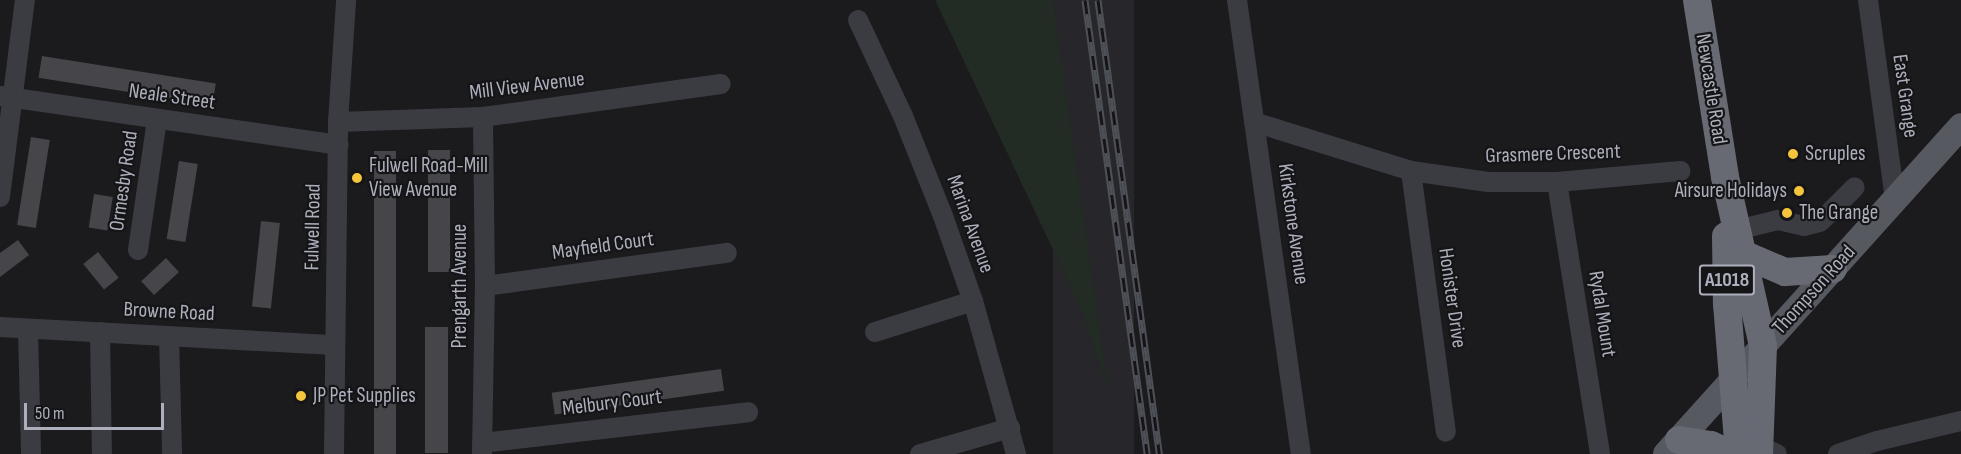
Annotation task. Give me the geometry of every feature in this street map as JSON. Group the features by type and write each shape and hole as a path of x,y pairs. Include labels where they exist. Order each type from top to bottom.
{"highway":[{"name":"Newcastle Road","path":"1697,0 1725,177 1763,346"},
{"name":"Newcastle Road","path":"1725,177 1732,382"},
{"path":"1740,242 1785,272 1833,269"},
{"name":"A1018","path":"1759,452 1763,346"},
{"name":"A1018","path":"1732,382 1759,452"},
{"path":"1673,447 1711,445 1730,454"}],"main road":[{"name":"Thompson Road","path":"1673,447 1961,126"}],"street":[{"path":"0,197 6,97 25,0"},
{"name":"Fulwell Road","path":"334,454 338,122 346,0"},
{"name":"Kirkstone Avenue","path":"1237,0 1301,454"},
{"name":"East Grange","path":"1868,0 1895,199"},
{"name":"Marina Avenue","path":"858,20 916,150 973,301 1016,454"},
{"name":"Mill View Avenue","path":"338,122 483,117 721,84"},
{"name":"Neale Street","path":"6,97 338,146"},
{"name":"Prengarth Avenue","path":"482,448 485,286 483,117"},
{"name":"Ormesby Road","path":"138,250 157,119"},
{"name":"Grasmere Crescent","path":"1254,122 1411,171 1488,182 1557,182 1681,171"},
{"name":"Honister Drive","path":"1411,171 1446,432"},
{"name":"Rydal Mount","path":"1557,182 1600,454"},
{"path":"1740,242 1778,220 1804,226 1820,222 1855,187"},
{"name":"Mayfield Court","path":"485,286 727,253"},
{"path":"875,332 973,301"},
{"name":"Browne Road","path":"0,327 335,345"},
{"path":"28,329 32,454"},
{"path":"100,332 102,454"},
{"path":"169,336 172,454"},
{"name":"Melbury Court","path":"482,448 748,412"},
{"path":"1838,454 1877,441 1961,421"},
{"path":"920,454 1010,428"}],"shaded area":[{"path":"935,0 1053,0 1109,393 1081,309"},
{"path":"1053,0 1134,0 1134,454 1053,454"}],"building":[{"path":"42,56 216,84 212,105 39,78"},
{"path":"31,137 50,140 36,228 17,225"},
{"path":"428,150 450,150 450,272 428,272"},
{"path":"374,151 396,151 396,454 374,454"},
{"path":"179,161 198,164 185,242 167,239"},
{"path":"94,194 113,197 107,231 89,228"},
{"path":"261,221 280,223 271,309 252,307"},
{"path":"18,240 29,255 0,277 0,253"},
{"path":"98,252 119,278 104,290 83,264"},
{"path":"166,258 179,272 154,295 141,281"},
{"path":"425,327 448,327 448,453 425,453"},
{"path":"721,369 724,391 555,415 552,393"}],"railway":[{"path":"1085,0 1147,454"},
{"path":"1098,0 1159,454"}],"place":[{"name":"Scruples","path":"1793,154"},
{"name":"Fulwell Road-Mill View Avenue","path":"357,178"},
{"name":"Airsure Holidays","path":"1799,191"},
{"name":"The Grange","path":"1787,213"},
{"name":"JP Pet Supplies","path":"301,396"}]}
